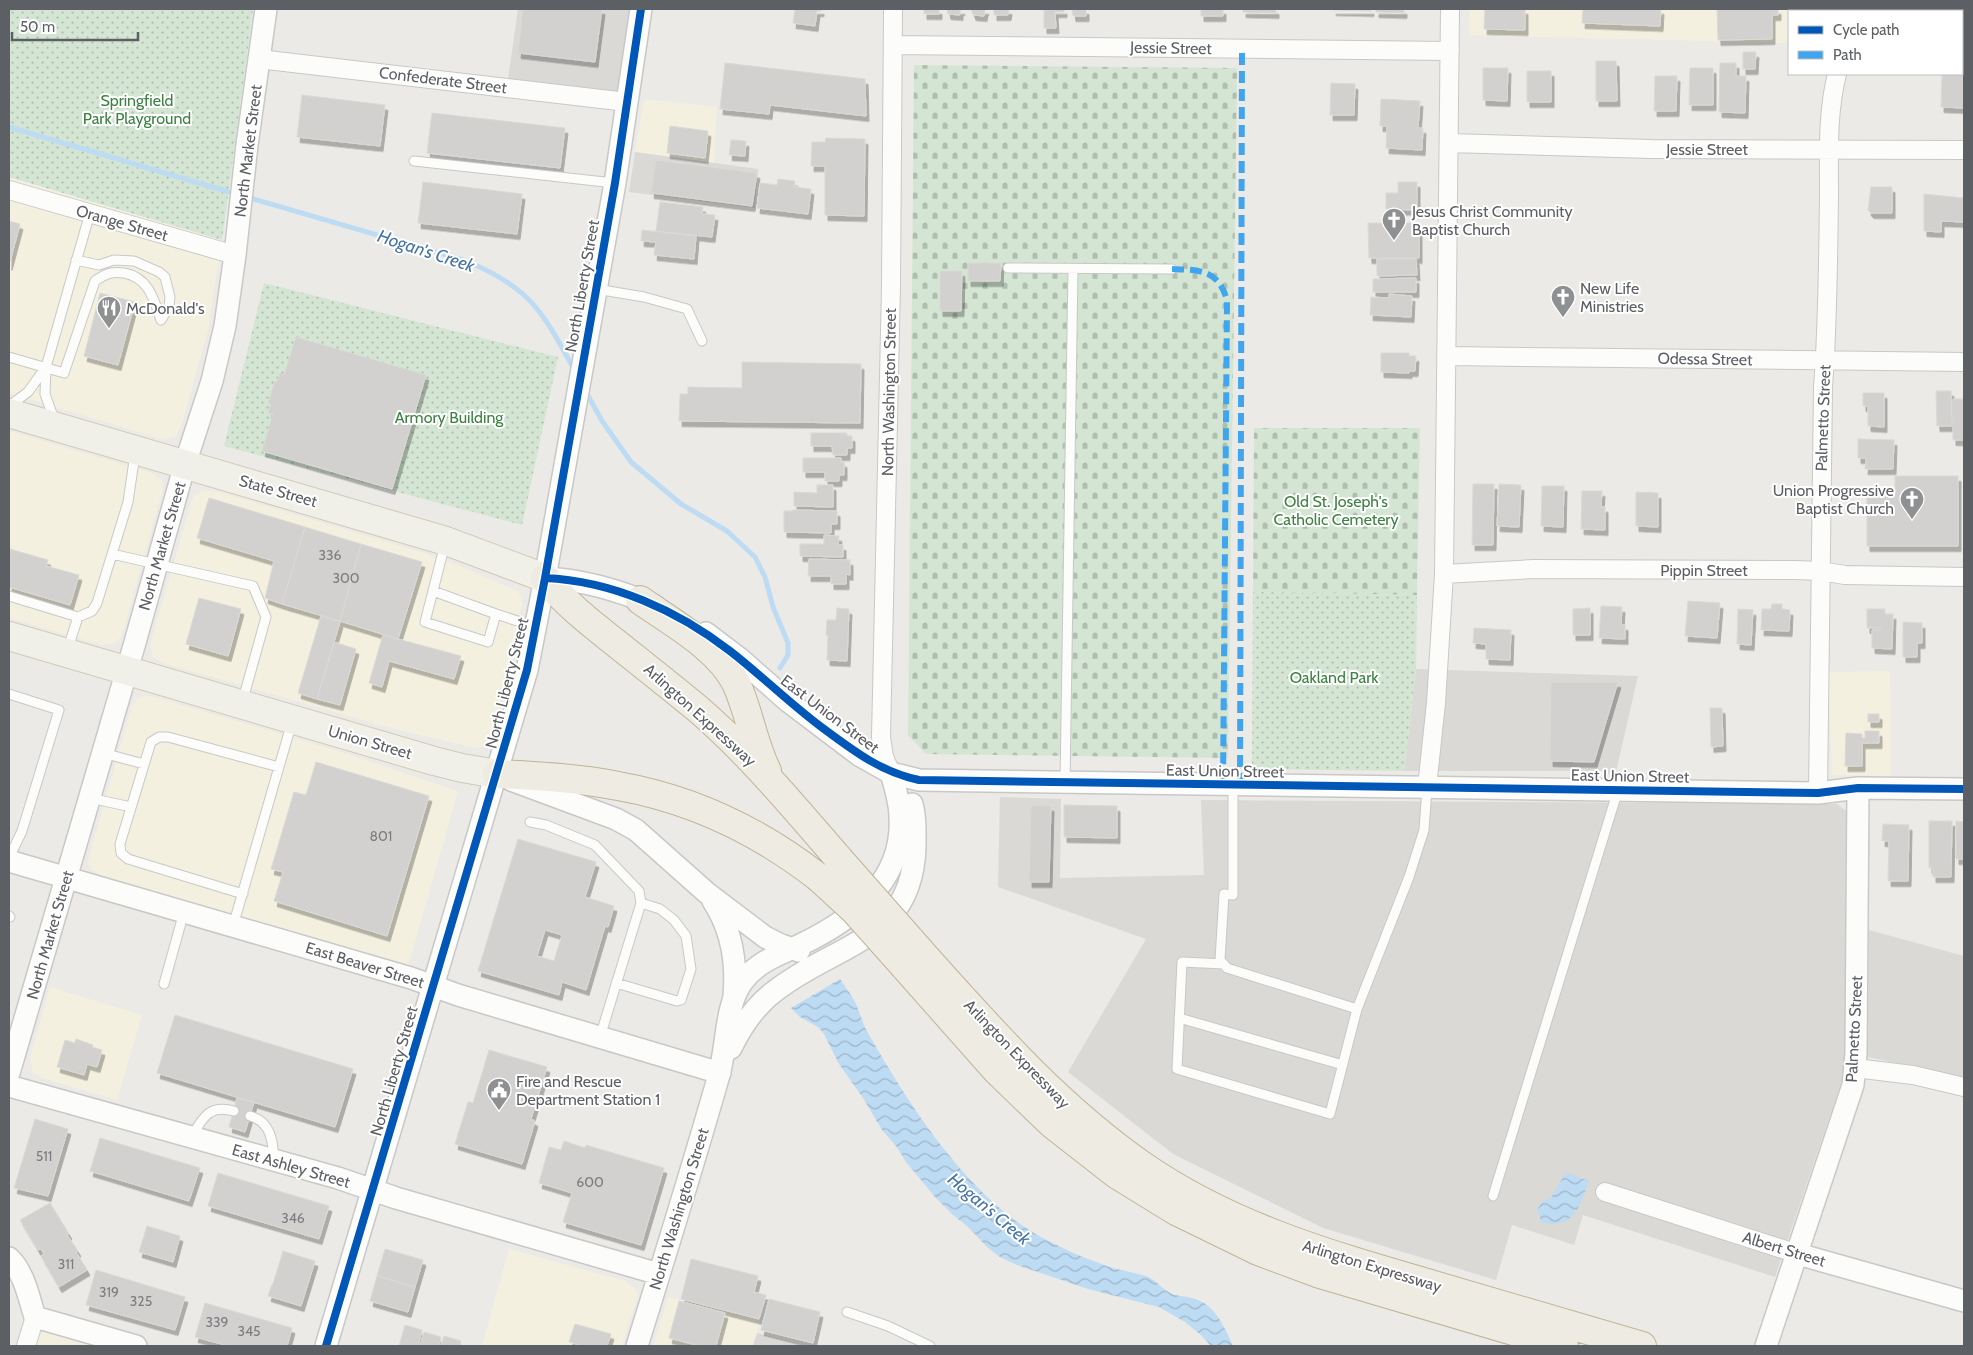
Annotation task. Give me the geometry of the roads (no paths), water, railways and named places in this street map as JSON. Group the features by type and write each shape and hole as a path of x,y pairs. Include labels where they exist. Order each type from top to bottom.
{"highway":[{"name":"Arlington Expressway","path":"546,578 562,598 585,618 714,724 776,787 839,859 912,959"},
{"path":"640,600 701,644 729,672 739,692 764,765 776,787"},
{"name":"Arlington Expressway","path":"497,774 587,781 662,796 705,811 746,830 786,854 818,878 912,959 1006,1046 1048,1090 1095,1130 1139,1176 1202,1225 1266,1254 1347,1283 1536,1327 1642,1346"},
{"name":"Arlington Expressway","path":"1536,1327 1564,1346"}],"main road":[{"name":"State Street","path":"9,413 446,541 546,578"},
{"name":"Union Street","path":"9,636 448,765 497,774"}],"street":[{"name":"North Market Street","path":"9,1073 127,671 185,464 214,372 225,326 266,9"},
{"name":"North Liberty Street","path":"326,1346 524,685 546,578 586,340 615,183 641,9"},
{"name":"North Washington Street","path":"637,1346 720,1073 733,1005 739,986 745,978 763,963 809,940 852,914 873,895 886,877 895,858 900,832 899,803 891,773 882,751 881,729 891,286 893,9"},
{"path":"1427,787 1436,703 1444,574 1450,9"},
{"name":"Jessie Street","path":"893,45 1450,51"},
{"name":"Confederate Street","path":"259,58 628,102"},
{"name":"Palmetto Street","path":"1818,793 1822,387 1827,340 1829,148 1837,75"},
{"name":"Jessie Street","path":"1449,143 1651,149 1829,148 1964,150"},
{"name":"Orange Street","path":"9,190 235,255"},
{"name":"Odessa Street","path":"1446,356 1964,362"},
{"name":"Pippin Street","path":"1444,574 1533,569 1820,571 1845,575 1964,578"},
{"name":"East Union Street","path":"546,578 595,584 640,600 677,617 705,633 739,658 789,702 868,760 891,773 928,781 1818,793 1858,788 1964,789"},
{"name":"North Washington Street","path":"720,1073 740,1030 762,1002 782,986 883,925 903,898 912,875 915,855 914,810 906,791 891,773"},
{"name":"Union Street","path":"497,774 629,826 647,838 707,893 765,937 790,949 816,954 838,953"},
{"name":"Palmetto Street","path":"1766,1346 1853,1085 1855,1068 1858,788"},
{"name":"East Beaver Street","path":"9,860 720,1073"},
{"name":"Union Street","path":"707,893 723,919 732,945 735,967 733,1005"},
{"path":"1855,1068 1913,1075 1964,1087"},
{"name":"East Ashley Street","path":"9,1086 274,1161 659,1274"},
{"name":"Albert Street","path":"1605,1192 1798,1254 1964,1302"},
{"path":"9,1258 27,1289 35,1317 26,1346"},
{"path":"35,1317 136,1346"}],"lane":[{"path":"414,161 615,183"},
{"path":"56,427 45,394 46,367 90,213"},
{"path":"9,357 64,373 95,281 106,273 133,274 142,280 153,298 161,320 169,306 170,297 165,277 159,272 134,261 114,260 99,265 76,260"},
{"path":"1008,268 1172,269"},
{"path":"1065,783 1073,269"},
{"path":"595,289 644,297 687,309 702,341"},
{"path":"9,406 28,392 46,367"},
{"path":"9,596 78,617 92,611 97,604 128,502 136,450"},
{"path":"446,541 425,622 488,642 496,614"},
{"path":"112,554 253,586 266,618 242,705"},
{"path":"433,592 536,628"},
{"path":"66,653 78,617"},
{"path":"9,694 59,710 22,831 9,860"},
{"path":"233,926 293,720"},
{"path":"242,894 128,859 121,853 120,844 150,742 159,737 168,737 280,767"},
{"path":"103,753 144,764"},
{"path":"1233,785 1233,895 1224,894 1220,960 1227,968 1357,1009"},
{"path":"1224,964 1182,962 1177,1069 1330,1114 1357,1009 1409,877 1424,830 1427,787"},
{"path":"1493,1196 1619,790"},
{"path":"90,798 131,807"},
{"path":"530,822 546,825 596,845 639,891 641,903 600,1037"},
{"path":"616,983 677,1001 681,1000 684,992 691,968 686,936 674,920 660,909 641,903"},
{"path":"164,984 184,912"},
{"path":"1179,1018 1342,1065"},
{"path":"191,1137 210,1112 218,1108 234,1111"},
{"path":"250,1116 263,1122 269,1130 274,1146 274,1161"},
{"path":"847,1312 888,1326 930,1346"}],"water":[{"path":"840,979 857,1006 866,1029 919,1116 961,1170 984,1194 1034,1233 1053,1243 1113,1268 1146,1276 1175,1295 1193,1298 1204,1303 1218,1317 1233,1346 1211,1346 1185,1322 1159,1307 1088,1289 1017,1265 1000,1257 987,1247 935,1197 906,1162 896,1146 882,1130 863,1098 839,1064 824,1034 818,1027 800,1017 791,1008"},
{"path":"1566,1172 1589,1181 1579,1206 1569,1219 1553,1224 1542,1223 1537,1210 1543,1201 1551,1198"}],"waterway":[{"name":"Hogan's Creek","path":"9,127 236,194"},
{"name":"Hogan's Creek","path":"247,197 463,260 486,270 504,280 532,303 543,316 575,371"},
{"name":"Hogan's Creek","path":"585,390 602,421 631,462 681,504 727,531 755,557 765,577 773,607 788,643 788,655 780,668"}],"place":[{"name":"Jesus Christ Community Baptist Church","path":"1394,241"},
{"name":"New Life Ministries","path":"1563,318"},
{"name":"McDonald's","path":"109,329"},
{"name":"Union Progressive Baptist Church","path":"1912,520"},
{"name":"Fire and Rescue Department Station 1","path":"499,1111"}],"park label":[{"name":"Springfield Park Playground","path":"137,109"},
{"name":"Armory Building","path":"449,417"},
{"name":"Old St. Joseph's Catholic Cemetery","path":"1336,510"},
{"name":"Oakland Park","path":"1334,677"}]}
